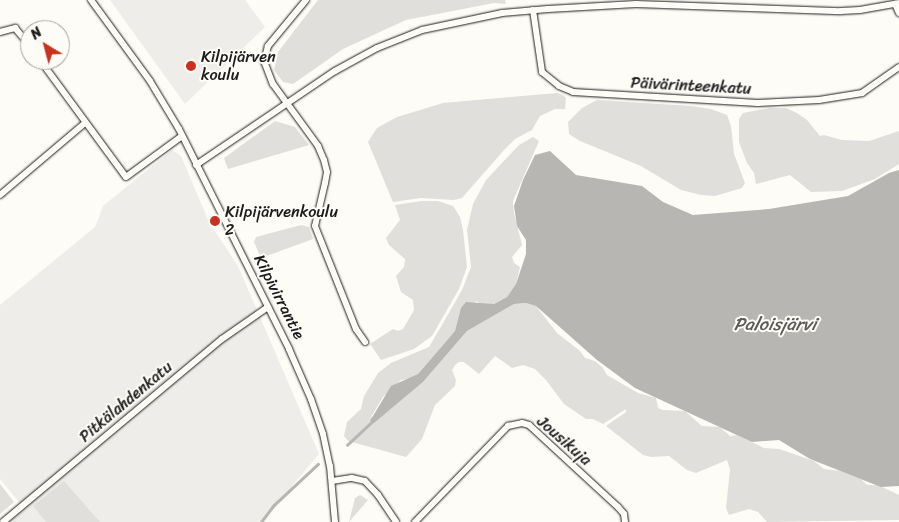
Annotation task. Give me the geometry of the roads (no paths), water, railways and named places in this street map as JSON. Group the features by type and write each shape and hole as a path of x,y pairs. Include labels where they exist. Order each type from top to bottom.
{"street":[{"name":"Kilpivirrantie","path":"91,0 150,81 182,136 289,349 318,416 332,481 335,522"},
{"path":"306,0 268,46 264,56 268,75 318,146 324,160 327,172 315,226 356,329 366,342"},
{"path":"196,165 335,70 399,38 422,30 479,18 532,10 636,4 860,10 897,3 899,13"},
{"name":"Päivärinteenkatu","path":"532,10 542,72 558,86 573,92 758,103 819,100 862,93 899,67"},
{"path":"0,32 15,28 20,34"},
{"path":"47,70 126,177 168,143 182,136"},
{"path":"0,195 85,123"},
{"name":"Pitkälahdenkatu","path":"3,522 222,339 268,307"},
{"name":"Jousikuja","path":"415,522 508,426 522,423 529,425 618,507 624,514 625,522"},
{"path":"332,481 352,478 365,481 378,495 396,522"}],"water":[{"name":"Paloisjärvi","path":"550,151 576,175 642,186 663,202 693,215 769,209 848,196 889,173 899,170 899,486 881,487 810,459 779,440 752,442 635,388 597,360 536,306 526,303 514,304 467,331 423,382 374,423 370,421 391,386 418,374 455,331 461,308 466,302 494,304 507,297 516,284 526,254 526,240 517,226 514,206 523,180 535,155"}],"waterway":[{"path":"347,445 372,422"},
{"path":"261,522 274,505 318,464"}],"place":[{"name":"Kilpijärven koulu","path":"191,66"},
{"name":"Kilpijärvenkoulu 2","path":"215,221"}]}
